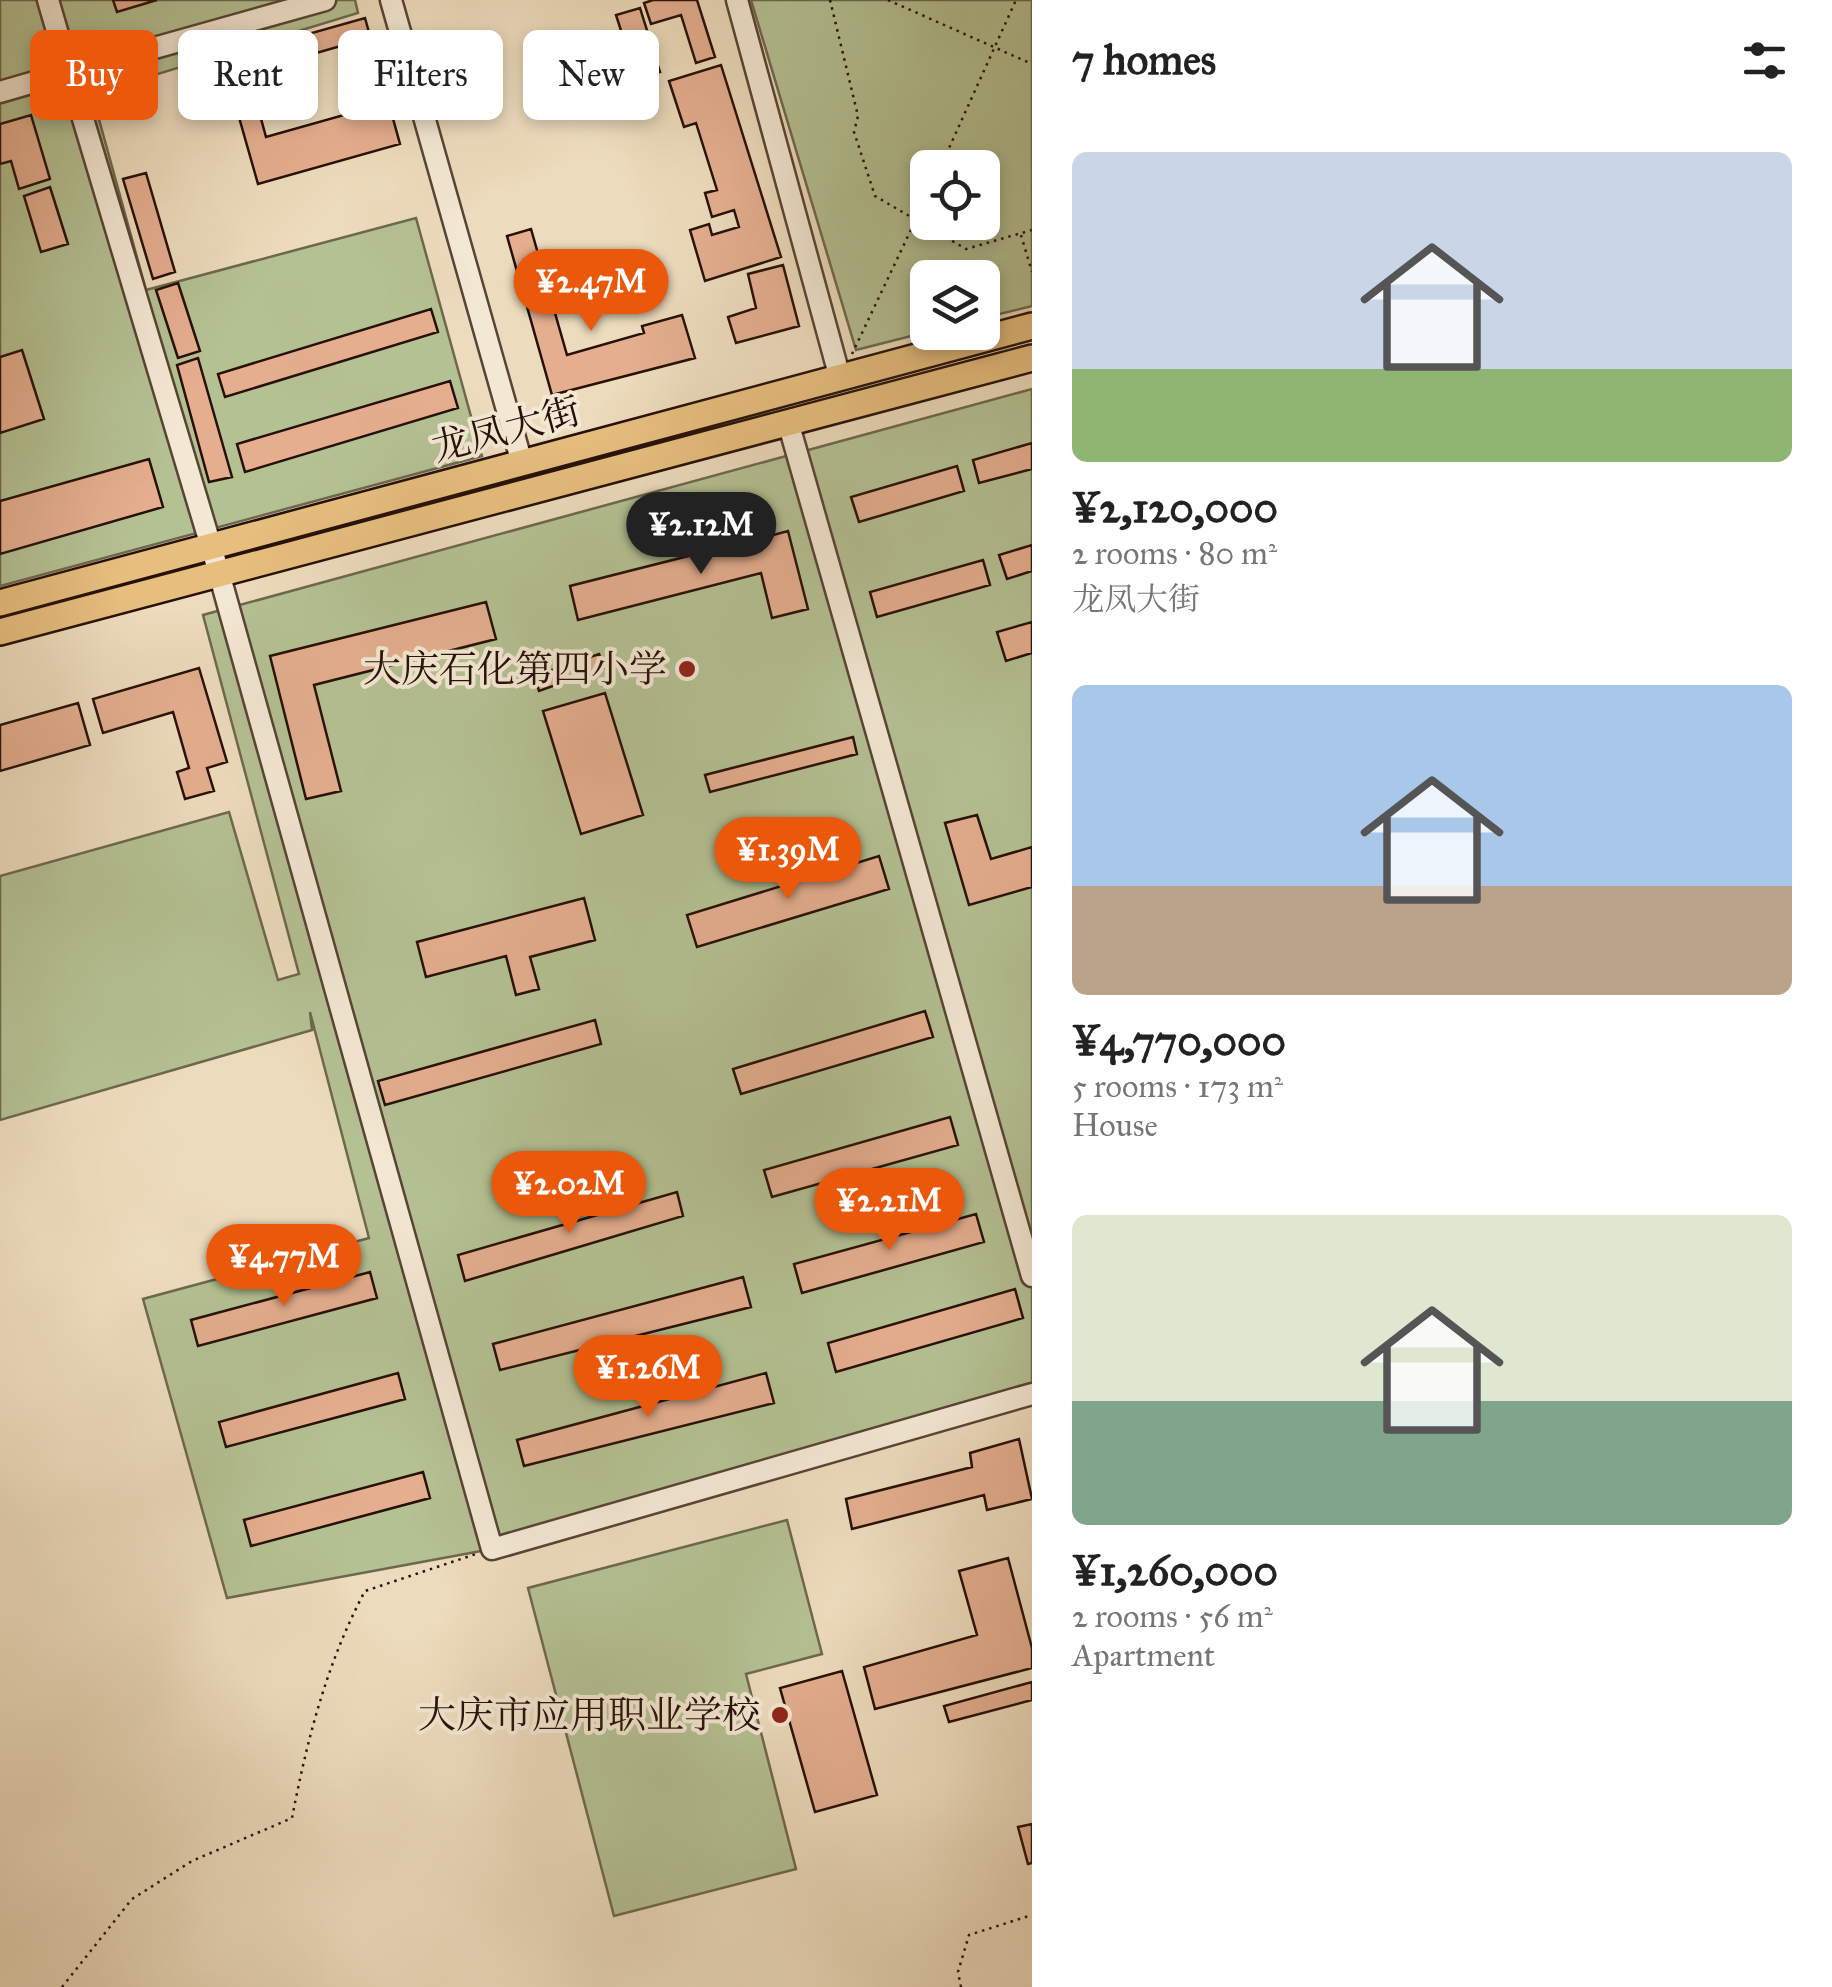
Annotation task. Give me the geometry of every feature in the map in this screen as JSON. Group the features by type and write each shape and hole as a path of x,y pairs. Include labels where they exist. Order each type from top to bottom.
{"main road":[{"name":"龙凤大街","path":"0,603 1032,326"},
{"name":"龙凤大街","path":"0,632 1032,358"}],"street":[{"path":"48,0 56,30"},
{"path":"158,47 325,0"},
{"path":"391,0 522,463"},
{"path":"736,0 840,378"},
{"path":"0,92 30,83"},
{"path":"82,120 208,547 219,573 492,1548 1032,1394"},
{"path":"788,422 1032,1276"}],"path":[{"path":"830,0 858,116 854,132 874,196 910,216"},
{"path":"888,0 1032,64"},
{"path":"948,150 1016,0"},
{"path":"1000,240 1032,230"},
{"path":"840,378 910,232"},
{"path":"1020,234 1032,272"},
{"path":"951,240 966,249 998,240"},
{"path":"62,1987 132,1899 192,1861 292,1818 304,1759 340,1638 365,1591 492,1548"},
{"path":"961,1987 958,1972 969,1934 1032,1915"}],"green space":[{"path":"0,0 355,0 358,13 302,30 178,30 178,68 158,74 158,30 30,30 30,120 99,120 146,290 416,218 482,456 0,586"},
{"path":"751,0 1032,0 1032,306 1000,314 1000,260 910,260 910,336 856,350"},
{"path":"1032,389 1032,1394 492,1549 227,1598 143,1299 369,1238 310,1012 312,1030 0,1120 0,876 229,812 278,980 299,974 203,615"},
{"path":"787,1520 822,1654 746,1674 796,1869 614,1916 528,1588"}],"building":[{"path":"113,0 157,0 117,12"},
{"path":"697,0 715,57 696,63 681,15 651,24 644,3"},
{"path":"640,8 647,30 621,30 616,15"},
{"path":"365,18 368,30 338,30 338,47 318,53 318,31"},
{"path":"721,65 781,257 705,281 690,230 709,224 712,235 739,227 734,210 712,217 705,193 717,190 696,123 684,127 669,81"},
{"path":"30,115 50,179 19,189 11,161 0,164 0,124"},
{"path":"338,117 338,120 393,120 400,144 258,184 240,120 261,120 266,137"},
{"path":"146,173 175,272 153,279 123,179"},
{"path":"50,187 68,244 41,252 24,196"},
{"path":"531,229 567,355 644,333 642,326 682,315 695,358 552,395 507,236"},
{"path":"783,265 799,326 736,343 728,317 756,308 748,274"},
{"path":"178,283 200,351 178,358 156,290"},
{"path":"431,309 438,332 225,397 218,374"},
{"path":"22,350 44,419 0,433 0,357"},
{"path":"198,358 232,477 209,482 177,365"},
{"path":"450,381 458,408 245,472 237,444"},
{"path":"1032,443 1032,469 979,483 973,460"},
{"path":"149,459 163,507 0,554 0,501"},
{"path":"957,466 964,491 859,522 851,497"},
{"path":"788,531 808,609 772,618 761,573 578,620 570,586 708,551 705,539 728,533 732,546"},
{"path":"1032,545 1032,571 1007,579 999,555"},
{"path":"983,560 990,585 877,617 870,592"},
{"path":"486,602 496,639 314,685 341,791 306,799 270,656"},
{"path":"1032,622 1032,653 1006,661 997,632"},
{"path":"599,654 604,668 539,691 534,676"},
{"path":"199,668 227,762 207,768 214,791 185,799 177,772 189,768 173,712 103,733 93,699"},
{"path":"605,693 643,815 581,834 543,711"},
{"path":"78,703 90,745 0,771 0,725"},
{"path":"853,737 857,754 710,792 705,775"},
{"path":"977,815 991,859 1032,847 1032,887 969,905 945,823"},
{"path":"879,856 889,889 697,947 687,915"},
{"path":"584,898 595,940 530,957 539,989 516,995 506,956 426,977 417,942"},
{"path":"925,1011 933,1037 741,1094 733,1069"},
{"path":"595,1020 601,1044 385,1105 378,1081"},
{"path":"950,1117 958,1145 772,1197 764,1170"},
{"path":"677,1192 683,1216 465,1281 458,1255"},
{"path":"976,1214 984,1242 802,1293 794,1264"},
{"path":"370,1272 377,1298 198,1346 191,1320"},
{"path":"743,1277 751,1307 500,1370 493,1344"},
{"path":"1015,1289 1023,1318 836,1372 828,1343"},
{"path":"398,1373 405,1399 226,1447 219,1422"},
{"path":"766,1373 774,1403 524,1466 517,1440"},
{"path":"1019,1439 1032,1499 987,1510 984,1495 852,1529 846,1499 972,1467 970,1453"},
{"path":"423,1472 430,1498 251,1546 244,1520"},
{"path":"1008,1558 1032,1648 1032,1668 875,1709 864,1667 977,1635 959,1571"},
{"path":"842,1671 877,1795 815,1812 780,1688"},
{"path":"1032,1682 1032,1700 949,1722 944,1706"},
{"path":"1032,1824 1032,1863 1028,1864 1018,1827"}],"place":[{"name":"大庆石化第四小学","path":"687,669"},
{"name":"大庆市应用职业学校","path":"780,1715"}]}
